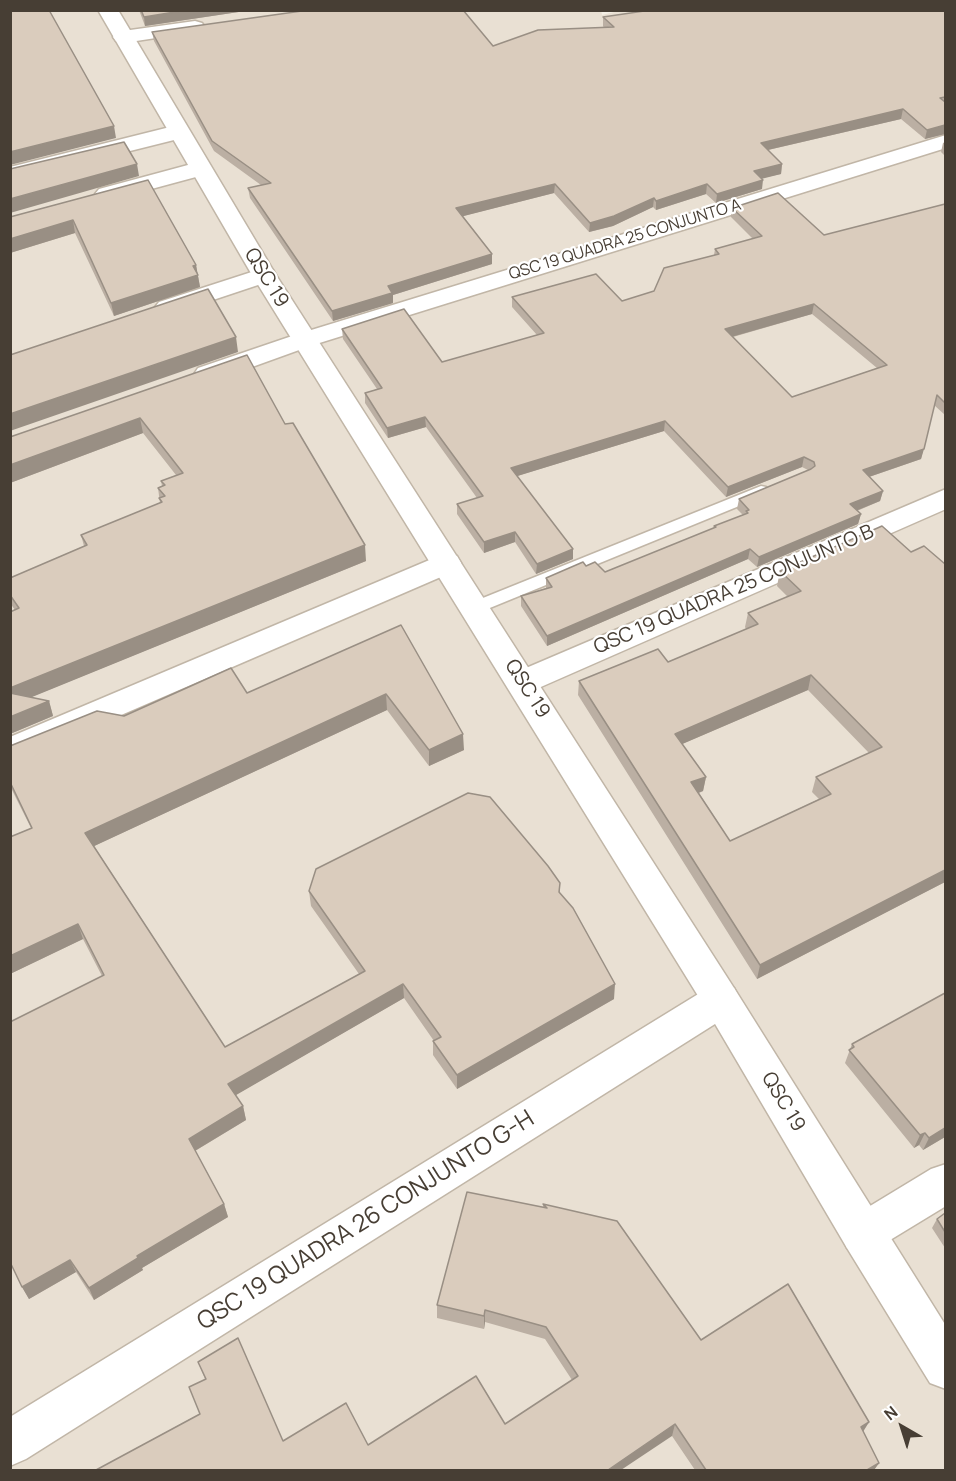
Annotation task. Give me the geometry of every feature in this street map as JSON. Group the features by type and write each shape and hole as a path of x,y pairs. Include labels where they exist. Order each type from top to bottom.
{"street":[{"path":"115,24 215,25"},
{"name":"QSC 19","path":"115,24 199,169 304,340 523,682 722,1000 862,1234 945,1367"},
{"path":"10,174 178,132"},
{"name":"QSC 19 QUADRA 25 CONJUNTO A","path":"180,383 304,340 945,141"},
{"path":"91,199 199,169"},
{"path":"150,313 264,275"},
{"name":"QSC 19 QUADRA 25 CONJUNTO B","path":"523,682 945,498"},
{"path":"10,751 446,563"},
{"name":"QSC 19 QUADRA 26 CONJUNTO G-H","path":"10,1443 722,1000"},
{"path":"862,1234 945,1183"}],"lane":[{"path":"474,608 781,483"}],"shaded area":[{"path":"601,10 602,15 622,10 945,11 945,1470 11,1470 10,11"}],"building":[{"path":"10,10 49,10 114,126 10,152"},
{"path":"141,10 187,10 144,17"},
{"path":"309,10 463,10 493,46 538,30 614,27 603,17 651,10 945,10 945,97 940,98 945,102 945,125 927,130 903,109 761,143 782,164 754,171 763,180 717,194 707,184 656,201 654,198 614,216 590,223 555,184 456,208 492,254 388,286 392,293 332,311 248,188 271,183 212,141 152,32"},
{"path":"124,142 137,164 10,199 10,169"},
{"path":"148,180 196,265 193,266 198,275 111,303 73,220 10,239 10,217"},
{"path":"778,193 824,235 945,204 945,403 937,395 924,449 863,470 883,491 850,504 861,514 759,557 750,549 547,636 521,596 552,587 546,578 583,562 586,566 595,562 605,572 716,527 714,526 748,513 746,511 749,510 739,499 811,469 815,466 814,462 804,457 728,487 665,421 511,468 573,549 537,564 515,532 484,542 457,504 483,496 425,417 387,428 365,393 382,388 342,329 404,309 442,362 544,333 512,297 596,274 622,301 654,291 664,268 719,254 715,249 762,236 732,208","holes":["814,304 887,365 792,397 725,329"]},
{"path":"208,289 236,337 10,414 10,355"},
{"path":"247,355 285,424 293,423 365,545 10,688 10,612 19,608 10,595 10,578 87,545 81,535 162,502 159,498 165,496 158,488 165,485 161,481 183,473 140,418 10,465 10,437"},
{"path":"882,526 911,552 924,546 945,564 945,870 760,965 579,681 658,649 668,662 758,624 748,613 801,591 780,571","holes":["811,675 882,747 816,777 831,794 730,841 691,782 706,777 675,734"]},
{"path":"401,625 463,734 429,750 386,694 85,833 225,1047 365,971 309,891 316,869 468,793 490,797 548,866 560,883 559,892 573,908 615,984 457,1075 433,1041 441,1037 403,984 228,1084 243,1106 189,1139 224,1204 137,1256 138,1258 89,1288 70,1260 22,1287 10,1262 10,1022 104,975 78,924 10,956 10,837 32,828 10,782 10,746 97,711 124,716 231,668 247,693"},
{"path":"10,693 49,701 10,717"},
{"path":"945,993 945,1128 929,1138 925,1133 920,1135 849,1050 854,1047 852,1044"},
{"path":"467,1192 547,1208 543,1204 617,1221 701,1340 788,1284 869,1422 861,1427 879,1463 867,1470 706,1470 675,1424 608,1470 96,1470 200,1414 189,1387 206,1379 198,1362 238,1338 283,1441 346,1403 368,1445 476,1376 505,1424 578,1376 546,1327 485,1310 484,1316 437,1305"},
{"path":"945,1213 945,1232 937,1219"}]}
